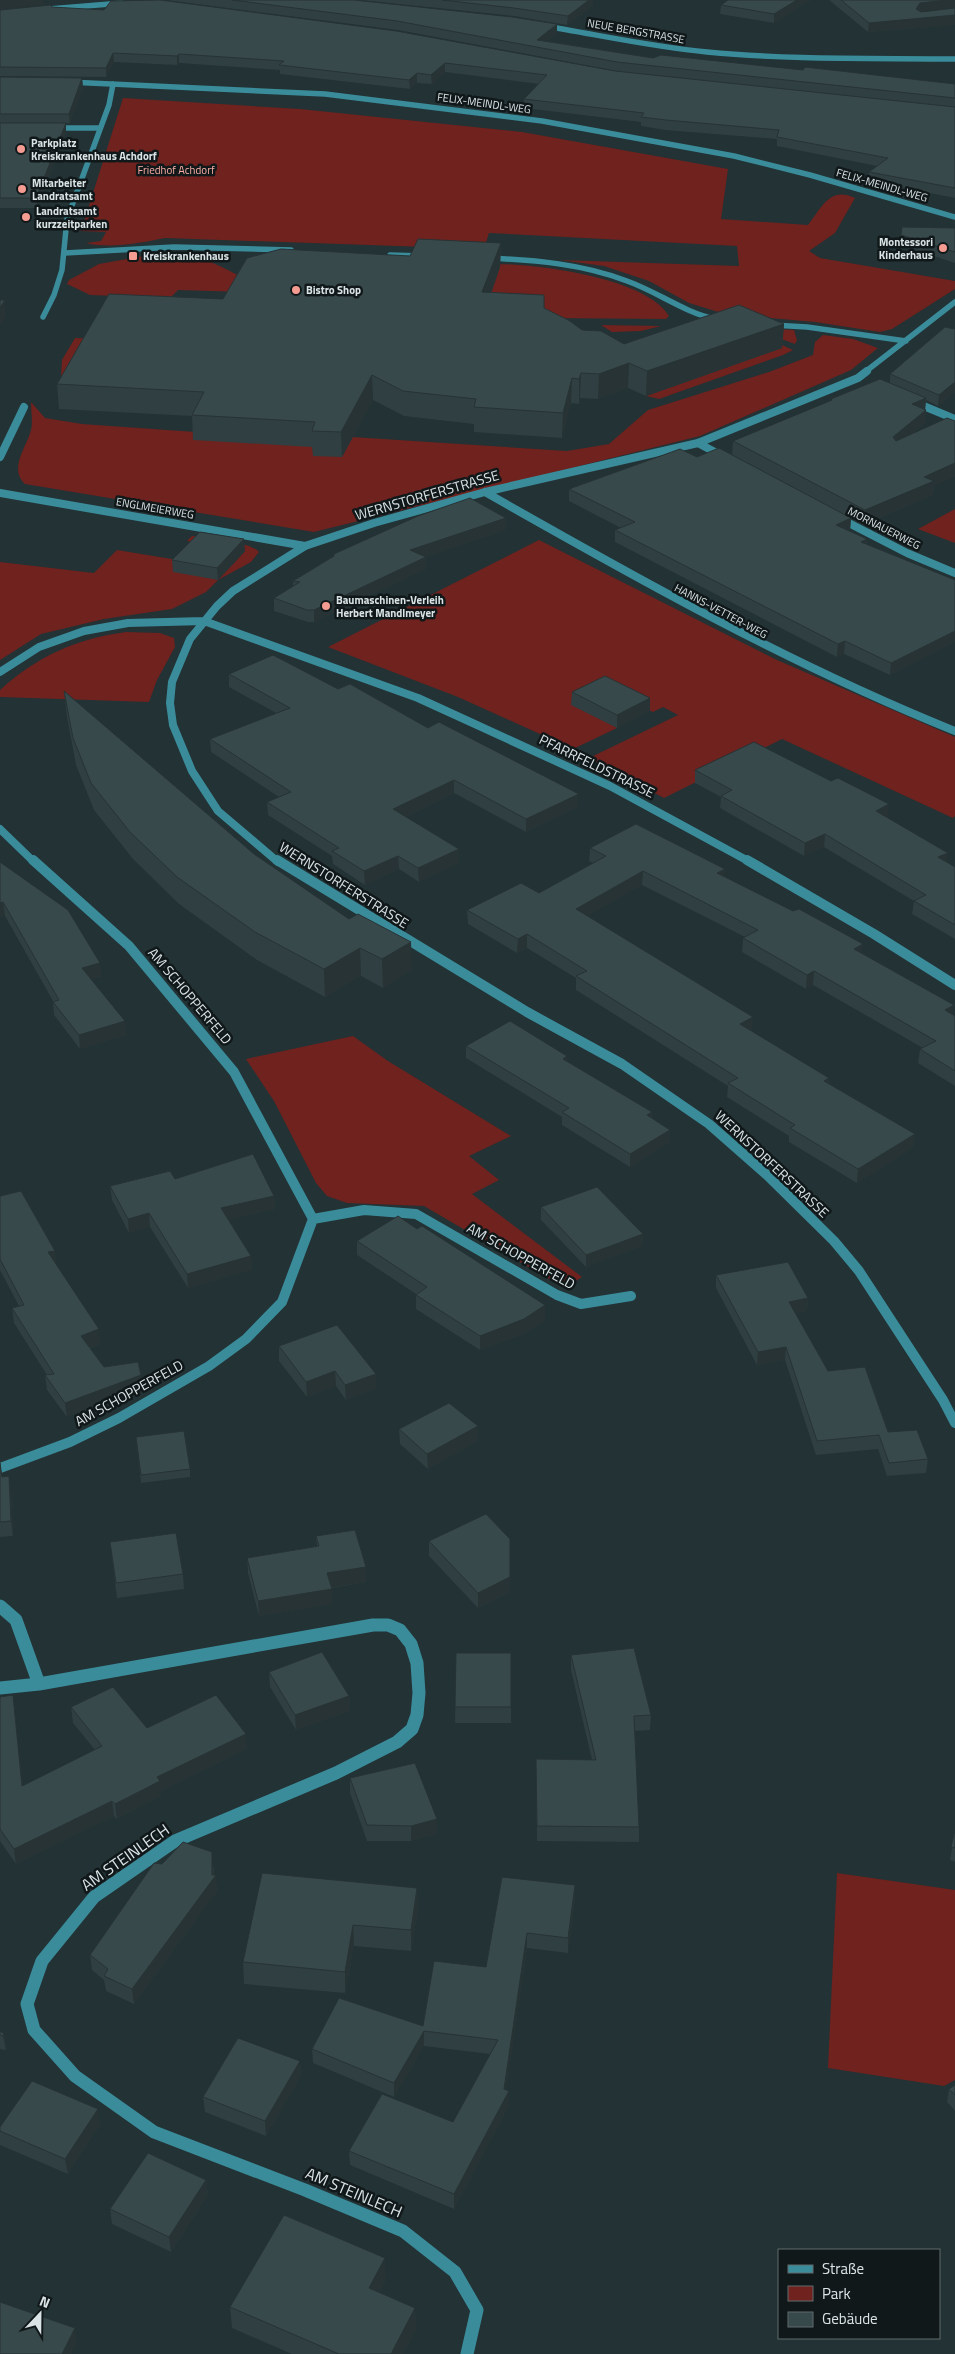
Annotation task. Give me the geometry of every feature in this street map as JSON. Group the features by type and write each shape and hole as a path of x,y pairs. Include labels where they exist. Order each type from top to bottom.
{"street":[{"path":"46,10 127,3"},
{"name":"NEUE BERGSTRASSE","path":"541,26 689,50 729,54 797,59 955,59"},
{"name":"FELIX-MEINDL-WEG","path":"57,82 325,94 542,121 734,156 810,175 955,217"},
{"path":"43,317 52,298 65,253 67,220 109,105 113,84"},
{"path":"50,128 100,128"},
{"path":"65,253 182,247 297,250"},
{"path":"383,255 432,256"},
{"path":"481,258 558,265 594,271 629,282 695,316 724,320"},
{"name":"WERNSTORFERSTRASSE","path":"955,302 858,378 698,443 485,492 374,523 305,546 233,591 204,621 190,639 182,657 172,682 170,702 174,725 192,771 218,811 280,863 527,1012 622,1064 709,1124 767,1175 834,1241 859,1271 943,1400 955,1423"},
{"path":"764,324 807,327 906,341"},
{"path":"858,378 867,382"},
{"path":"902,397 955,419"},
{"path":"0,457 24,407"},
{"path":"698,443 732,461"},
{"name":"HANNS-VETTER-WEG","path":"485,492 638,580 753,641 826,677 955,731"},
{"name":"ENGLMEIERWEG","path":"0,493 305,546"},
{"name":"MORNAUERWEG","path":"835,516 907,553 955,573"},
{"path":"0,672 40,647 84,631 128,623 204,621"},
{"name":"PFARRFELDSTRASSE","path":"204,621 418,698 610,786 758,866 874,934 955,985"},
{"name":"AM SCHOPPERFELD","path":"0,828 41,868 129,946 234,1072 313,1219 282,1302 246,1339 209,1366 119,1418 70,1442 0,1468"},
{"name":"AM SCHOPPERFELD","path":"313,1219 364,1210 416,1214 557,1295 581,1304 631,1296"},
{"path":"0,1606 16,1620 39,1684 0,1688"},
{"name":"AM STEINLECH","path":"39,1684 373,1625 388,1625 400,1630 411,1644 417,1662 419,1693 417,1715 412,1729 398,1742 336,1773 175,1841 94,1897 42,1961 27,2004 34,2030 75,2076 154,2132 305,2190 402,2231 454,2272 477,2310 467,2354"}],"green space":[{"name":"Friedhof Achdorf","path":"123,98 300,109 522,132 728,169 721,219 808,225 827,200 839,195 846,195 855,198 835,233 809,251 820,258 955,281 955,289 892,329 880,332 815,322 725,314 689,303 649,281 604,266 560,260 739,266 737,246 489,233 484,249 165,238 115,245 86,243 101,241 106,232 81,231"},
{"path":"160,253 185,255 206,261 248,281 243,292 178,290 170,298 90,295 67,284 69,280 99,264"},
{"path":"489,264 532,266 586,275 613,282 637,291 656,303 669,316 666,319 543,318 488,303 498,273"},
{"path":"601,325 661,326 641,331 612,332"},
{"path":"734,327 794,330 797,340 795,344 765,333 761,335 793,350 659,399 646,396 782,348"},
{"path":"823,335 853,339 878,348 851,370 700,436 314,532 25,484 20,478 18,471 20,457 31,430 31,402 45,418 82,424 308,440 337,436 567,451 609,444 648,410 769,372 813,355 815,342"},
{"path":"75,338 98,339 59,409 62,360"},
{"path":"955,509 955,543 918,529"},
{"path":"192,536 238,543 259,552 251,562 218,580 245,551 187,541"},
{"path":"539,540 777,660 955,737 955,816 953,818 782,739 664,798 589,758 678,715 663,707 653,712 604,689 617,728 573,749 458,697 328,647"},
{"path":"117,550 184,561 218,580 206,592 172,609 104,619 41,634 0,660 0,562 94,573"},
{"path":"126,632 160,633 174,638 175,647 157,680 149,702 0,697 0,690 14,678 58,651 90,639"},
{"path":"353,1036 388,1061 511,1136 469,1156 499,1180 472,1194 582,1277 571,1284 561,1286 424,1206 347,1203 327,1196 316,1183 274,1101 246,1059"},
{"path":"837,1873 955,1890 955,2080 944,2086 828,2068"}],"building":[{"path":"160,0 396,31 615,71 955,107 955,188 869,172 888,158 777,137 779,130 641,117 644,113 524,99 547,75 445,63 431,75 417,73 409,80 279,65 284,61 179,54 177,56 113,53 106,68 0,67 0,10 50,5 52,7 104,10 111,1"},
{"path":"232,0 354,0 512,17 557,24 537,40 653,58 661,55 803,70 805,67 955,84 955,98 617,62 397,21"},
{"path":"442,0 589,0 568,16"},
{"path":"728,0 797,0 774,14 721,5"},
{"path":"841,0 947,0 920,3 916,9 921,12 955,8 955,15 869,23"},
{"path":"0,77 82,78 69,114 0,114"},
{"path":"0,123 66,123 36,198 0,198"},
{"path":"902,227 955,228 955,252 901,235"},
{"path":"418,239 501,243 482,292 544,295 544,308 570,321 582,330 601,331 624,344 739,305 784,324 647,371 629,363 599,374 581,373 579,379 572,378 563,413 474,407 476,399 403,391 372,375 341,432 312,431 315,422 192,415 204,392 57,384 109,294 223,299 247,258 281,249 410,256"},
{"path":"0,300 5,300 0,308"},
{"path":"945,327 955,328 955,382 939,395 890,374"},
{"path":"880,379 926,398 912,404 926,410 893,437 896,441 947,418 955,421 955,463 924,477 934,481 865,510 733,441 832,400"},
{"path":"719,448 851,518 836,525 867,539 861,542 955,580 955,631 891,663 845,641 838,644 615,530 635,522 569,489 680,449 697,457"},
{"path":"470,498 506,518 410,550 426,557 314,610 307,610 274,598 300,582 293,581 334,556 334,554 418,516"},
{"path":"200,532 244,539 217,568 172,560"},
{"path":"273,655 338,689 350,684 428,728 439,722 579,794 526,819 454,780 393,809 459,849 418,868 398,856 364,871 332,851 339,848 267,802 291,792 210,739 290,708 229,674"},
{"path":"605,676 650,698 617,715 572,692"},
{"path":"64,691 254,854 349,919 358,914 411,942 382,959 360,948 324,969 255,932 177,877 130,832 91,783 73,738"},
{"path":"754,742 831,781 838,778 889,804 876,811 948,853 938,857 955,867 955,925 914,901 926,895 825,834 805,843 721,796 732,790 695,770"},
{"path":"636,824 725,869 717,873 793,911 799,909 863,944 854,949 954,1005 945,1010 955,1016 955,1071 920,1049 936,1041 814,971 807,975 743,938 758,930 643,871 576,909 753,1017 740,1024 829,1078 824,1081 915,1134 858,1169 790,1128 795,1125 728,1083 738,1078 576,976 587,971 527,934 518,939 467,910 521,883 539,893 606,856 590,848"},
{"path":"0,862 68,910 100,963 82,968 125,1021 79,1035 53,1002 59,1000 3,902 0,903"},
{"path":"510,1021 567,1056 563,1059 652,1112 647,1115 670,1130 630,1154 562,1112 569,1108 466,1046"},
{"path":"253,1154 274,1196 221,1208 251,1256 187,1274 149,1213 128,1219 110,1186 170,1171 175,1179"},
{"path":"597,1187 643,1234 586,1255 541,1207"},
{"path":"21,1191 55,1251 48,1252 99,1329 81,1336 104,1367 138,1362 141,1375 65,1403 45,1375 54,1374 12,1308 24,1305 0,1259 0,1196"},
{"path":"398,1216 417,1229 422,1226 545,1305 524,1319 480,1336 416,1295 427,1287 357,1241"},
{"path":"788,1262 808,1298 789,1302 828,1371 865,1367 888,1432 917,1430 928,1459 889,1463 879,1435 817,1441 786,1347 758,1352 716,1275"},
{"path":"337,1325 376,1374 345,1385 335,1371 306,1382 279,1346"},
{"path":"449,1403 478,1426 427,1454 399,1429"},
{"path":"184,1431 190,1469 141,1475 136,1437"},
{"path":"0,1463 2,1477 9,1476 11,1521 0,1522"},
{"path":"486,1514 510,1539 510,1577 478,1593 429,1541"},
{"path":"355,1530 366,1567 327,1573 332,1589 258,1601 247,1558 319,1546 316,1536"},
{"path":"176,1533 183,1574 116,1583 110,1542"},
{"path":"634,1648 651,1715 634,1716 639,1827 537,1826 536,1759 596,1760 571,1655"},
{"path":"322,1652 349,1696 295,1715 269,1672"},
{"path":"456,1653 511,1653 511,1707 455,1707"},
{"path":"113,1687 147,1728 216,1695 246,1734 157,1777 160,1781 115,1804 112,1801 14,1849 0,1829 0,1697 13,1695 22,1786 102,1746 71,1707"},
{"path":"415,1763 437,1819 411,1826 367,1825 350,1778"},
{"path":"955,1830 955,1848 951,1847"},
{"path":"183,1842 212,1852 212,1875 216,1875 132,1989 104,1976 108,1969 90,1955 154,1863 162,1864"},
{"path":"262,1873 417,1888 411,1930 353,1925 345,1972 243,1962"},
{"path":"502,1877 575,1885 568,1938 527,1933 504,2089 509,2091 454,2194 349,2151 382,2094 453,2122 498,2040 424,2031 394,2083 312,2049 339,1998 423,2026 434,1961 486,1967"},
{"path":"238,2038 300,2061 265,2121 203,2097"},
{"path":"32,2081 98,2109 65,2159 0,2131 0,2127"},
{"path":"955,2085 955,2095 949,2089"},
{"path":"148,2153 206,2180 169,2237 110,2209"},
{"path":"284,2215 385,2258 369,2288 415,2308 391,2354 339,2354 230,2307"},
{"path":"0,2302 75,2328 62,2354 0,2354"}],"place":[{"name":"Parkplatz Kreiskrankenhaus Achdorf","path":"21,149"},
{"name":"Mitarbeiter Landratsamt","path":"22,189"},
{"name":"Landratsamt kurzzeitparken","path":"26,217"},
{"name":"Montessori Kinderhaus","path":"943,248"},
{"name":"Kreiskrankenhaus","path":"133,256"},
{"name":"Bistro Shop","path":"296,290"},
{"name":"Baumaschinen-Verleih Herbert Mandlmeyer","path":"326,606"}]}
